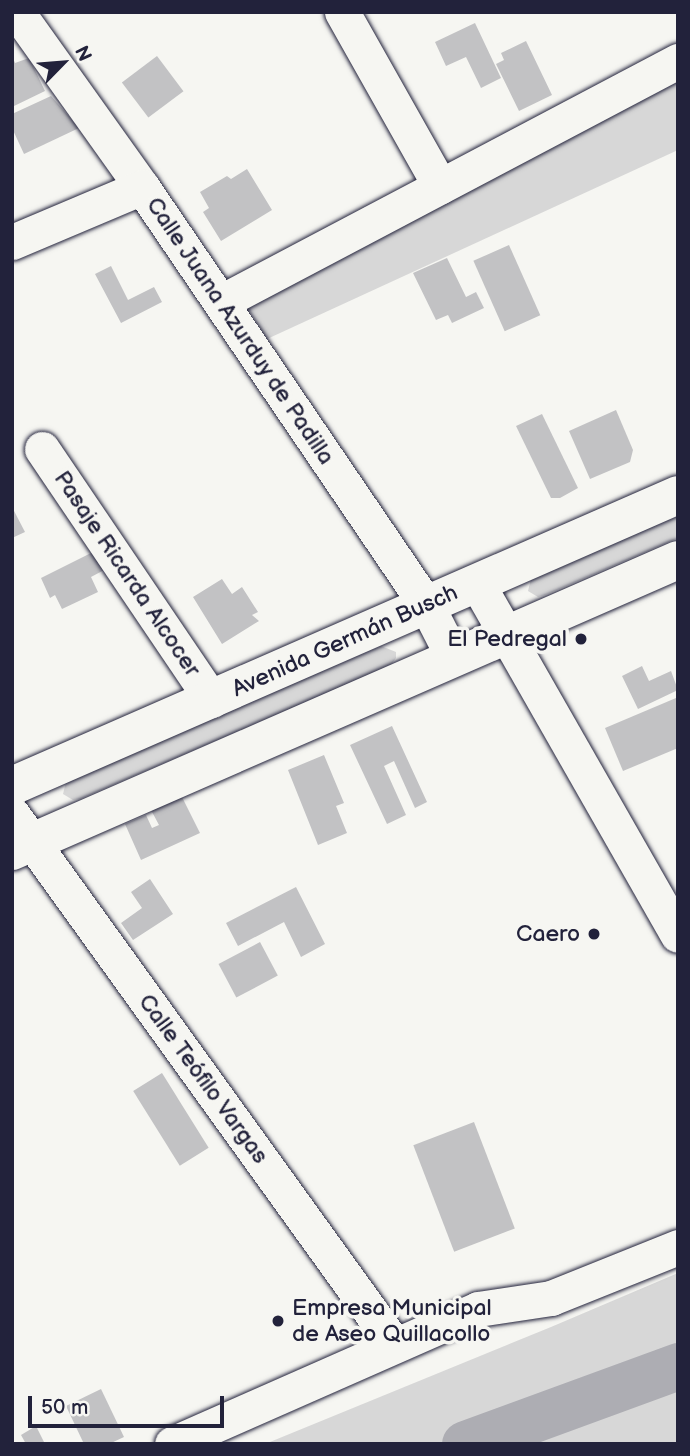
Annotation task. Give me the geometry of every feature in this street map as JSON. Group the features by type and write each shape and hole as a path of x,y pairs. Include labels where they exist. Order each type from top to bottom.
{"main road":[{"name":"Avenida Germán Busch","path":"12,786 678,495"},
{"path":"19,836 507,635 678,560"}],"street":[{"name":"Calle Juana Azurduy de Padilla","path":"18,12 142,187 427,606 453,657"},
{"path":"342,12 440,186"},
{"path":"221,302 678,61"},
{"path":"12,242 142,187"},
{"name":"Pasaje Ricarda Alcocer","path":"42,449 212,700"},
{"path":"477,583 678,935"},
{"name":"Calle Teófilo Vargas","path":"19,836 394,1344"},
{"path":"172,1444 478,1309 551,1298 678,1247"}],"shaded area":[{"path":"678,72 678,150 267,339 246,305"},
{"path":"678,514 678,538 545,595 538,597 528,591 531,579"},
{"path":"381,646 396,652 396,658 390,666 80,799 73,800 63,794 66,782 72,778"},
{"path":"678,1273 678,1444 265,1444 551,1327"}],"building":[{"path":"475,23 501,78 481,88 466,57 446,66 435,42"},
{"path":"526,41 552,95 519,111 496,64 504,60 501,53"},
{"path":"12,56 15,63 29,58 45,91 12,107"},
{"path":"157,56 183,91 148,118 122,82"},
{"path":"51,96 79,128 24,154 12,128 12,114"},
{"path":"247,169 272,210 221,241 203,212 209,208 200,192 227,176 231,179"},
{"path":"509,245 540,315 505,331 473,261"},
{"path":"447,258 466,297 476,292 484,308 452,323 448,315 436,320 413,273"},
{"path":"111,266 128,300 154,287 162,302 121,323 95,274"},
{"path":"616,410 633,450 630,462 590,479 569,431"},
{"path":"542,414 578,488 560,498 551,498 516,426"},
{"path":"12,507 25,532 12,538"},
{"path":"97,550 106,569 91,577 98,592 62,609 55,595 50,598 41,578"},
{"path":"222,579 232,594 242,587 258,612 252,615 259,621 222,644 193,597"},
{"path":"642,666 649,681 671,671 678,690 638,709 622,676"},
{"path":"676,698 678,748 623,771 605,728"},
{"path":"392,726 427,802 415,808 394,761 384,766 406,815 387,824 350,745"},
{"path":"324,755 344,803 336,806 347,833 318,845 288,770"},
{"path":"181,795 200,833 141,860 125,824 146,815 152,828 159,825 151,810"},
{"path":"150,879 173,914 133,940 121,923 142,908 131,892"},
{"path":"296,887 325,944 301,957 284,922 238,946 226,923"},
{"path":"260,942 278,976 236,998 219,964"},
{"path":"162,1073 209,1148 180,1166 133,1091"},
{"path":"474,1122 515,1228 454,1252 413,1145"},
{"path":"101,1389 124,1437 109,1444 84,1444 66,1406"},
{"path":"36,1426 45,1444 26,1444 21,1435"}],"waterway":[{"path":"465,1444 678,1366"}],"place":[{"name":"El Pedregal","path":"581,639"},
{"name":"Caero","path":"594,934"},
{"name":"Empresa Municipal de Aseo Quillacollo","path":"278,1321"}]}
